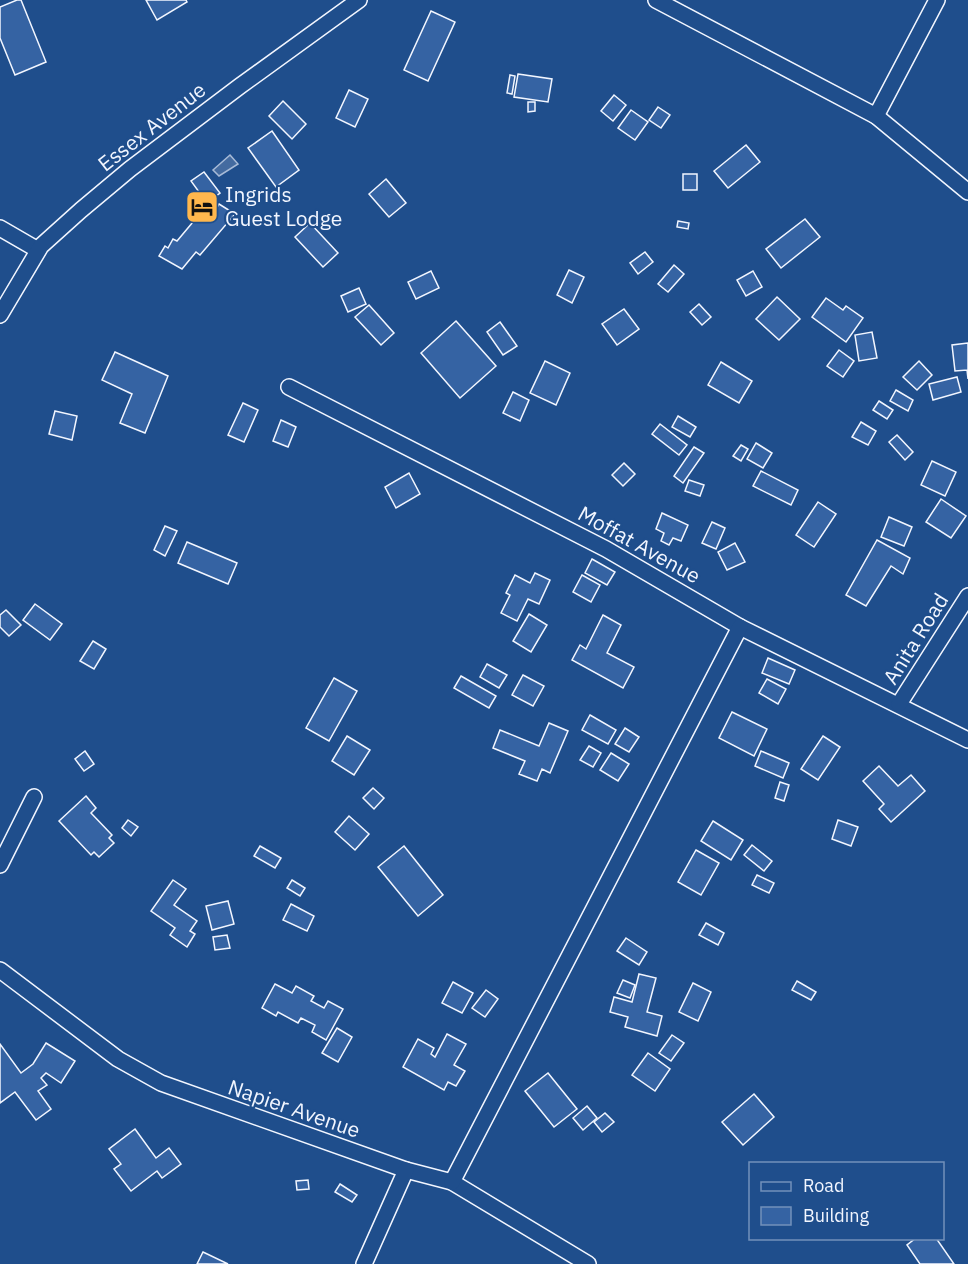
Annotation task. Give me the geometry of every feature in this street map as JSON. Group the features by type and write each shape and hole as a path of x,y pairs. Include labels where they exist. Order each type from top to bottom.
{"street":[{"name":"Essex Avenue","path":"0,315 38,250 130,169 359,0"},
{"path":"656,0 876,116 968,192"},
{"path":"876,116 937,0"},
{"path":"0,228 38,250"},
{"name":"Moffat Avenue","path":"289,387 606,549 740,627 899,704 968,741"},
{"name":"Anita Road","path":"899,704 968,596"},
{"path":"452,1182 740,627"},
{"path":"0,865 34,797"},
{"name":"Napier Avenue","path":"0,969 118,1059 161,1083 406,1170 452,1182 588,1264"},
{"path":"364,1264 406,1170"}],"water":[{"path":"230,155 238,164 219,176 213,170"}],"building":[{"path":"21,0 46,62 15,75 0,38 0,7"},
{"path":"146,0 186,0 187,2 157,20"},
{"path":"431,11 455,22 428,81 404,70"},
{"path":"518,74 552,79 548,102 514,97"},
{"path":"510,75 515,76 512,94 507,93"},
{"path":"349,90 368,99 355,127 336,118"},
{"path":"614,95 626,105 613,121 601,111"},
{"path":"283,101 306,124 292,139 269,116"},
{"path":"528,102 535,102 535,111 528,112"},
{"path":"658,107 670,115 661,128 649,120"},
{"path":"631,110 648,122 635,140 618,128"},
{"path":"272,131 299,170 276,187 248,148"},
{"path":"746,145 760,162 728,188 714,171"},
{"path":"204,172 220,193 207,203 191,181"},
{"path":"683,174 697,174 697,190 683,190"},
{"path":"386,179 406,203 389,217 369,194"},
{"path":"219,204 235,214 200,255 196,252 182,269 159,256 165,246 168,248 173,239 177,241 198,216 203,219 208,210 214,213"},
{"path":"805,219 820,237 781,268 766,249"},
{"path":"678,221 689,223 688,229 677,227"},
{"path":"310,223 338,253 323,267 295,237"},
{"path":"645,252 653,262 638,274 630,263"},
{"path":"674,265 684,274 668,292 658,284"},
{"path":"569,270 584,277 572,303 557,295"},
{"path":"431,271 439,288 416,299 408,282"},
{"path":"753,271 762,287 746,296 737,280"},
{"path":"359,288 366,304 348,312 341,296"},
{"path":"777,297 800,319 779,340 756,319"},
{"path":"826,298 843,310 846,306 863,318 846,342 812,317"},
{"path":"699,304 711,317 702,325 690,312"},
{"path":"369,305 394,333 381,345 355,317"},
{"path":"624,309 639,329 617,345 602,324"},
{"path":"456,321 496,366 460,398 421,353"},
{"path":"500,322 517,346 503,355 487,332"},
{"path":"872,332 877,358 859,361 855,335"},
{"path":"968,343 968,379 967,370 955,371 952,345"},
{"path":"839,350 854,361 843,377 827,366"},
{"path":"115,352 168,376 145,433 120,423 132,394 102,380"},
{"path":"545,361 570,373 556,405 530,393"},
{"path":"919,361 932,375 917,390 903,377"},
{"path":"721,362 752,381 739,403 708,385"},
{"path":"957,377 961,392 933,400 929,384"},
{"path":"896,390 913,400 908,411 890,401"},
{"path":"513,392 529,400 520,421 503,413"},
{"path":"879,401 893,410 887,419 873,410"},
{"path":"243,403 258,410 244,442 228,435"},
{"path":"55,411 77,416 72,440 49,434"},
{"path":"678,416 696,427 690,437 672,427"},
{"path":"281,420 296,427 288,447 273,441"},
{"path":"861,422 876,431 868,445 852,437"},
{"path":"660,424 687,445 679,455 652,434"},
{"path":"897,435 913,452 905,460 889,442"},
{"path":"756,443 772,453 763,468 747,459"},
{"path":"741,445 748,449 741,461 733,456"},
{"path":"694,447 704,453 683,483 674,476"},
{"path":"932,461 956,472 945,496 921,485"},
{"path":"624,463 635,474 623,486 612,475"},
{"path":"761,471 798,490 791,505 753,486"},
{"path":"409,473 420,494 396,508 385,487"},
{"path":"689,480 704,485 700,496 685,491"},
{"path":"941,499 966,516 951,538 926,522"},
{"path":"818,502 836,514 814,547 796,535"},
{"path":"662,513 688,525 681,541 673,538 669,545 661,541 664,533 656,529"},
{"path":"889,517 912,527 904,546 881,537"},
{"path":"712,522 725,528 716,549 702,543"},
{"path":"165,526 177,531 165,556 154,550"},
{"path":"877,540 910,558 903,574 891,566 866,606 846,595"},
{"path":"187,542 237,563 228,584 178,563"},
{"path":"735,543 745,562 727,570 718,552"},
{"path":"592,559 615,572 607,585 585,573"},
{"path":"535,573 550,580 539,604 528,599 517,621 501,613 510,595 506,593 515,575 530,583"},
{"path":"582,575 600,585 591,602 573,592"},
{"path":"35,604 62,624 50,640 23,620"},
{"path":"6,610 21,625 9,636 0,627 0,615"},
{"path":"529,614 547,625 531,652 513,641"},
{"path":"603,615 621,625 607,653 634,667 623,688 572,660 580,645 586,649"},
{"path":"93,641 106,649 94,669 80,661"},
{"path":"768,658 795,670 789,684 762,673"},
{"path":"487,664 507,675 499,688 480,677"},
{"path":"523,675 544,686 533,706 512,695"},
{"path":"461,676 496,696 489,708 454,688"},
{"path":"334,678 357,691 329,741 306,728"},
{"path":"767,679 786,689 778,704 759,693"},
{"path":"732,712 767,729 754,756 719,738"},
{"path":"590,715 616,730 608,744 582,730"},
{"path":"549,723 568,731 550,773 542,769 537,781 519,774 525,761 493,748 500,730 539,746"},
{"path":"625,728 639,737 629,752 615,744"},
{"path":"347,736 370,750 354,775 332,761"},
{"path":"823,736 840,747 818,780 801,769"},
{"path":"589,746 601,753 593,767 580,760"},
{"path":"85,751 94,764 84,771 75,759"},
{"path":"761,751 789,763 783,778 755,766"},
{"path":"611,753 629,764 618,781 600,770"},
{"path":"879,766 898,786 911,775 925,791 891,822 879,809 884,804 863,781"},
{"path":"780,782 789,785 784,801 775,798"},
{"path":"373,788 384,798 374,809 363,798"},
{"path":"86,796 96,808 91,813 112,835 109,838 114,843 99,857 94,852 91,855 59,821"},
{"path":"349,816 369,834 355,850 335,832"},
{"path":"128,820 138,827 131,836 122,828"},
{"path":"838,820 858,827 851,846 832,839"},
{"path":"713,821 743,840 731,860 701,841"},
{"path":"752,845 772,861 764,871 744,855"},
{"path":"260,846 281,858 275,868 254,856"},
{"path":"404,846 443,895 418,916 378,867"},
{"path":"696,850 719,863 701,895 678,882"},
{"path":"757,875 774,883 769,893 752,885"},
{"path":"173,880 186,889 174,905 197,921 190,931 195,934 187,947 170,935 175,928 151,911"},
{"path":"292,880 305,888 300,896 287,888"},
{"path":"228,901 234,924 212,930 206,906"},
{"path":"291,904 314,916 307,931 283,920"},
{"path":"706,923 724,933 718,945 699,935"},
{"path":"227,935 230,948 215,950 213,937"},
{"path":"626,938 647,952 639,965 617,951"},
{"path":"639,974 656,978 647,1012 662,1016 657,1036 625,1027 628,1017 610,1012 614,997 632,1002"},
{"path":"623,980 635,985 630,998 617,993"},
{"path":"797,981 816,992 811,1000 792,990"},
{"path":"453,982 473,993 462,1013 442,1003"},
{"path":"693,983 711,992 698,1021 679,1012"},
{"path":"275,984 292,993 296,986 314,996 311,1001 324,1008 328,1001 343,1009 326,1040 312,1032 315,1025 301,1018 298,1023 278,1012 276,1016 262,1008"},
{"path":"486,990 498,999 485,1017 472,1008"},
{"path":"337,1028 352,1037 338,1062 322,1053"},
{"path":"447,1034 466,1044 454,1065 465,1071 456,1086 448,1082 444,1090 403,1067 418,1039 434,1048 431,1054 435,1057"},
{"path":"672,1035 684,1043 671,1061 659,1053"},
{"path":"46,1043 75,1061 61,1083 46,1073 41,1078 47,1085 38,1091 51,1109 36,1120 15,1092 0,1103 0,1044 21,1073 33,1064"},
{"path":"648,1053 670,1069 655,1091 632,1075"},
{"path":"548,1073 577,1109 554,1127 525,1091"},
{"path":"754,1094 774,1117 743,1145 722,1122"},
{"path":"587,1106 597,1118 583,1130 573,1118"},
{"path":"605,1113 614,1122 602,1132 594,1122"},
{"path":"135,1129 156,1158 169,1148 181,1164 162,1178 157,1171 131,1191 114,1169 121,1164 109,1149"},
{"path":"308,1180 309,1189 297,1190 296,1181"},
{"path":"340,1184 357,1195 352,1202 335,1192"},
{"path":"913,1240 937,1240 954,1264 920,1264 907,1245"},
{"path":"203,1252 228,1264 197,1264"}],"place":[{"name":"Ingrids Guest Lodge","path":"202,207"}]}
